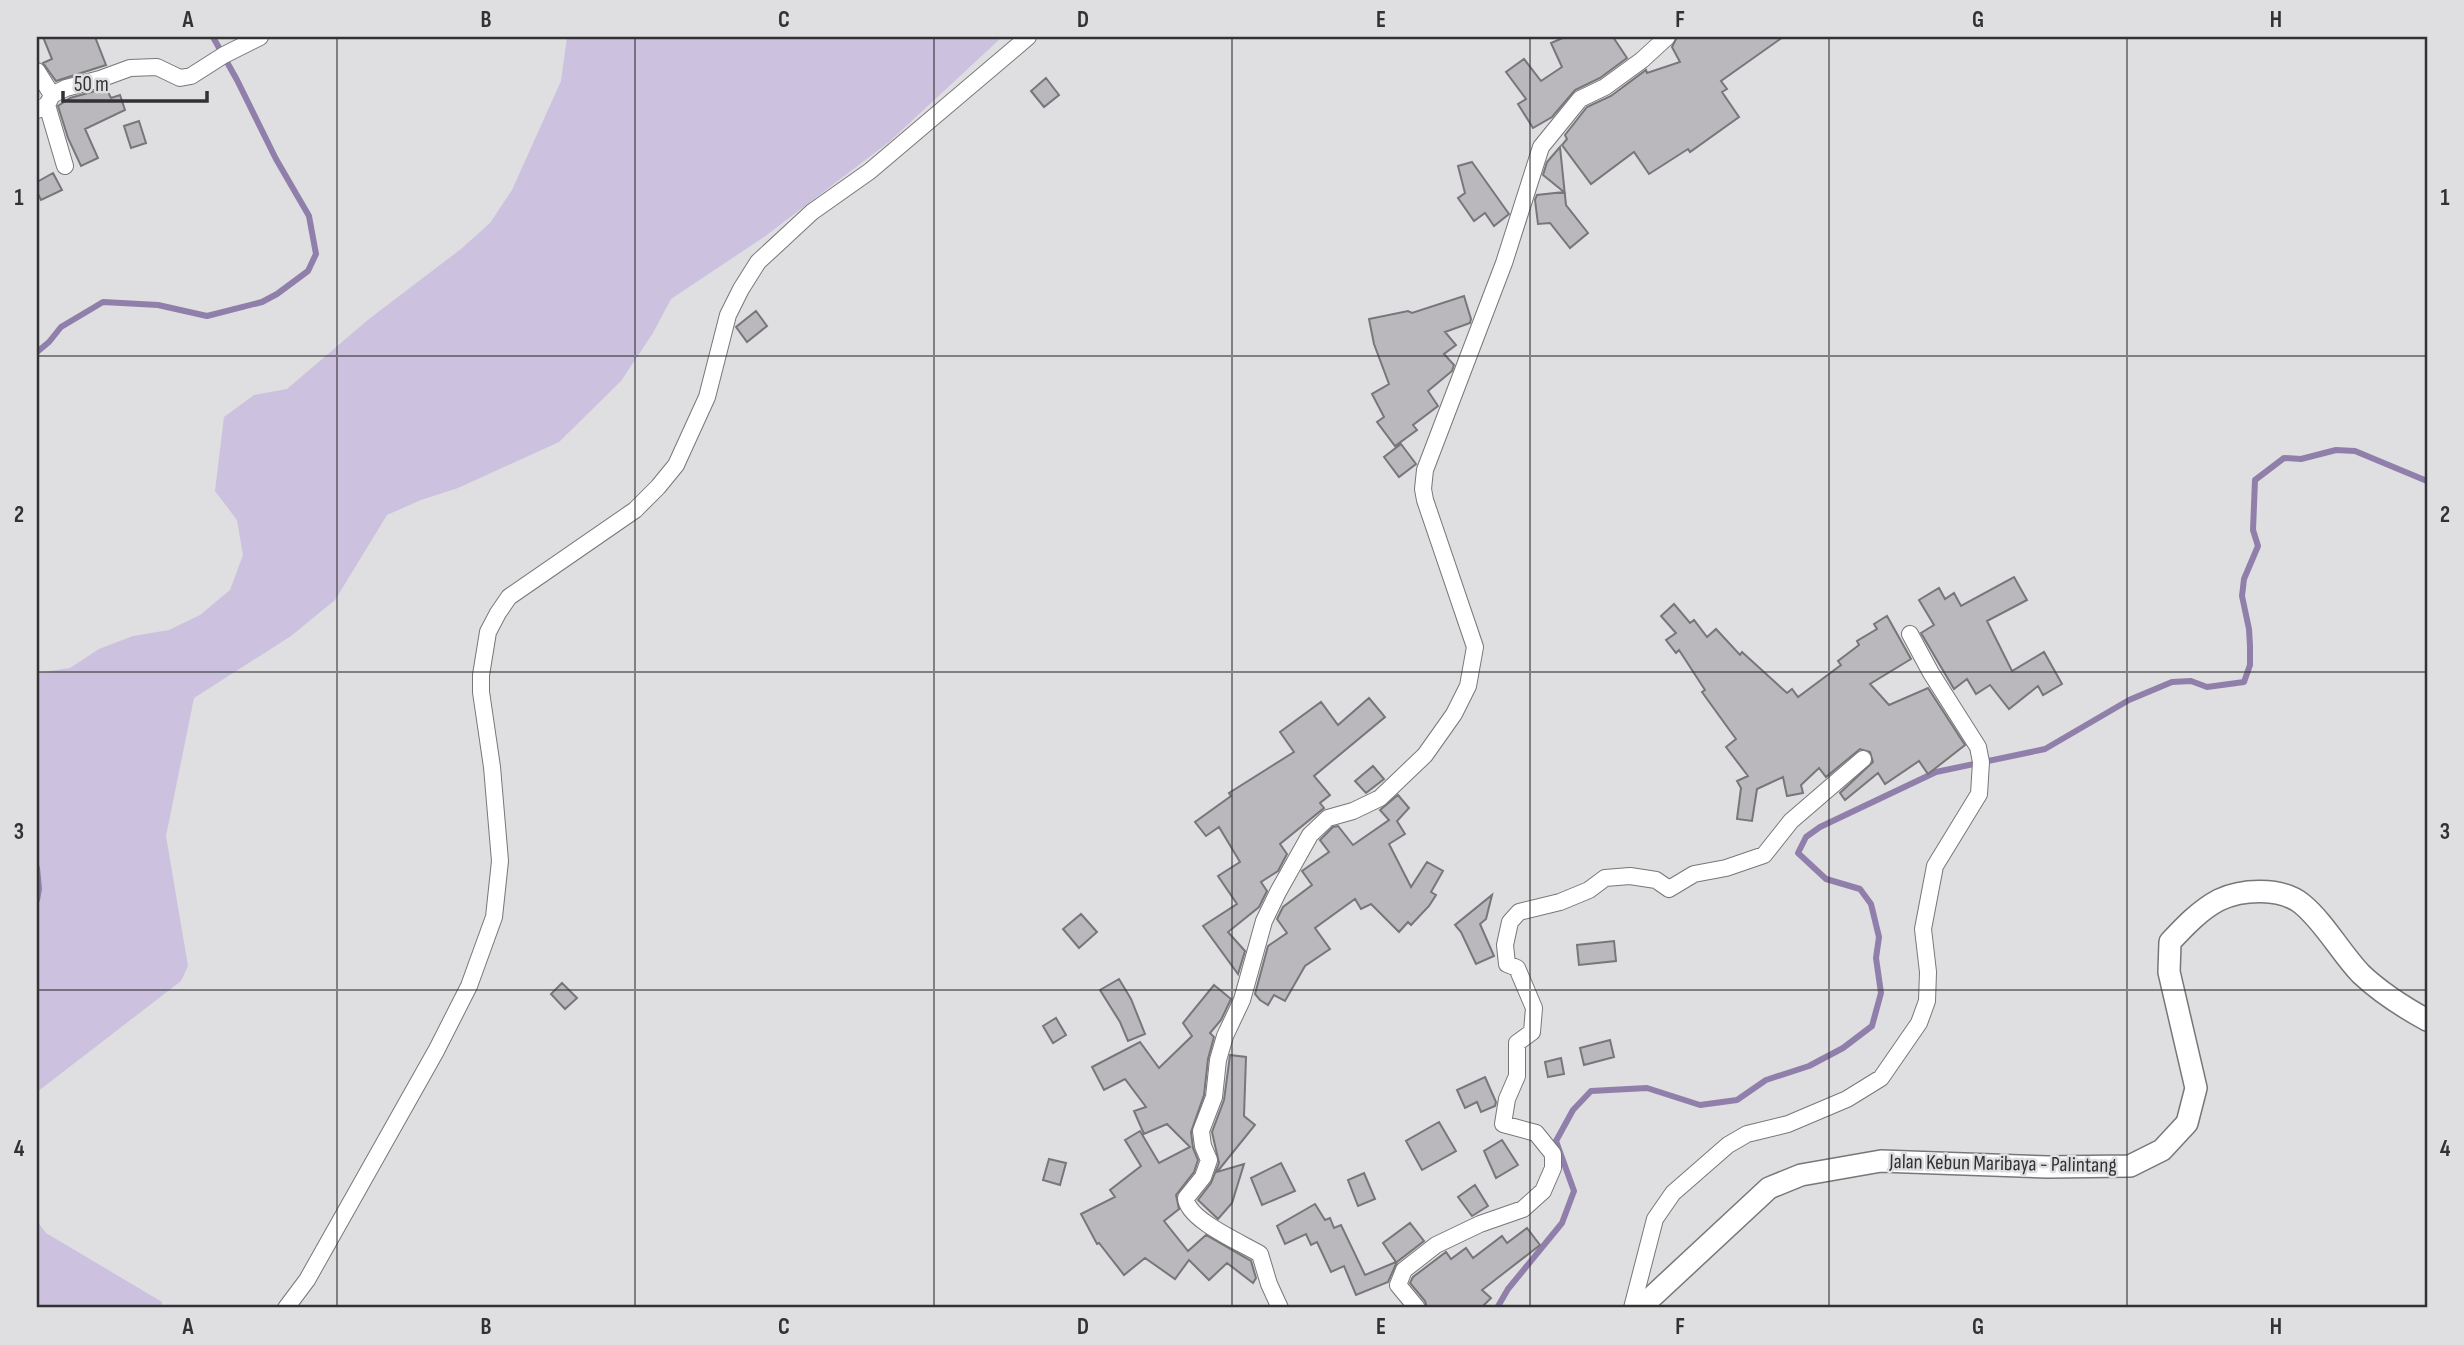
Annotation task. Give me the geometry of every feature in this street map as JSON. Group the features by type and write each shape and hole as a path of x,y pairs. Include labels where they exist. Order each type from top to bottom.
{"street":[{"path":"45,103 66,88 130,68 157,67 180,78 191,76 260,37"},
{"path":"286,1308 307,1280 436,1051 469,986 494,917 500,861 492,767 481,692 488,632 498,613 509,597 635,510 676,465 707,397 728,315 758,262 812,212 870,171 1028,37"},
{"path":"1280,1308 1260,1254 1201,1221 1186,1205 1186,1198 1203,1177 1209,1160 1203,1146 1201,1130 1214,1097 1218,1060 1225,1036 1242,1000 1264,920 1310,835 1328,818 1353,811 1380,798 1425,755 1454,714 1468,686 1475,647 1425,500 1425,470 1504,262 1541,147 1580,99 1605,87 1642,60 1667,37"},
{"path":"37,71 65,166"},
{"path":"1632,1308 1655,1219 1673,1193 1728,1145 1747,1134 1788,1124 1847,1100 1881,1078 1919,1023 1927,1000 1928,972 1923,929 1935,866 1979,794 1981,762 1978,747 1931,673 1910,634"},
{"path":"1417,1308 1398,1285 1404,1269 1436,1245 1480,1224 1523,1209 1544,1191 1553,1168 1553,1154 1536,1133 1503,1124 1507,1099 1517,1076 1517,1043 1532,1032 1534,1008 1517,968 1507,964 1505,945 1510,922 1519,912 1560,902 1589,890 1605,878 1630,876 1656,880 1669,889 1694,874 1726,868 1764,855 1791,821 1863,759"},
{"name":"Jalan Kebun Maribaya - Palintang","path":"1640,1308 1769,1188 1801,1175 1881,1161 2048,1167 2130,1166 2162,1150 2187,1123 2196,1088 2169,972 2170,942 2196,916 2221,899 2261,890 2281,893 2301,903 2362,974 2427,1020"}],"shaded area":[{"path":"567,37 1002,37 889,142 764,237 671,299 653,333 621,381 559,442 458,488 387,515 335,600 291,636 194,698 166,836 188,966 181,981 37,1092 37,673 70,668 99,649 133,636 169,630 200,615 230,590 243,555 237,520 215,491 224,417 254,395 287,389 369,319 461,249 490,223 512,190 561,81"},
{"path":"37,1221 46,1233 162,1302 161,1308 37,1308"}],"building":[{"path":"43,37 95,37 106,65 56,81 43,63 52,59"},
{"path":"1565,37 1613,37 1627,58 1600,78 1575,90 1552,117 1533,128 1518,104 1526,99 1506,72 1524,59 1541,81 1562,67 1551,43"},
{"path":"1677,37 1783,37 1721,81 1727,89 1722,92 1739,117 1690,152 1688,149 1649,174 1634,152 1591,184 1562,145 1567,139 1565,135 1587,107 1611,96 1646,70 1647,73 1680,62 1672,47"},
{"path":"1046,78 1059,95 1044,107 1031,91"},
{"path":"106,88 111,98 120,95 125,110 85,129 98,158 81,166 68,138 58,106 70,98"},
{"path":"139,121 146,143 131,148 124,126"},
{"path":"1560,147 1566,205 1588,233 1570,248 1550,223 1538,224 1535,200 1537,195 1564,192 1543,175 1547,162"},
{"path":"1472,162 1509,214 1494,226 1485,213 1474,221 1458,198 1465,193 1458,166"},
{"path":"53,173 62,190 41,200 37,192 37,182"},
{"path":"1464,296 1470,323 1445,332 1456,345 1444,354 1454,365 1452,371 1428,391 1438,406 1413,425 1417,430 1395,446 1377,422 1384,417 1372,394 1389,384 1374,344 1369,319 1408,311 1412,313"},
{"path":"756,311 767,326 747,342 736,327"},
{"path":"1401,444 1416,464 1399,477 1384,457"},
{"path":"2014,577 2027,600 1987,621 2012,671 2044,652 2062,684 2043,695 2038,686 2009,709 1990,685 1976,694 1967,679 1954,689 1921,633 1934,625 1919,600 1939,588 1945,599 1954,593 1961,606"},
{"path":"1674,604 1690,623 1694,620 1707,637 1716,629 1740,655 1742,652 1787,693 1792,689 1798,697 1841,665 1838,661 1859,645 1857,641 1877,629 1874,624 1887,616 1911,659 1870,684 1889,705 1928,688 1965,745 1928,774 1919,761 1885,784 1878,773 1845,800 1840,793 1873,762 1870,752 1860,749 1826,777 1819,768 1801,785 1803,793 1787,796 1783,777 1757,789 1752,821 1737,819 1741,788 1737,781 1748,776 1726,747 1736,739 1702,692 1705,690 1679,650 1676,653 1666,640 1676,633 1661,616"},
{"path":"1369,698 1385,717 1314,776 1330,795 1320,803 1324,808 1280,844 1287,854 1278,871 1261,882 1267,891 1259,907 1228,932 1245,951 1238,974 1203,926 1237,904 1218,876 1240,862 1219,827 1206,836 1195,822 1231,796 1229,793 1294,752 1280,732 1321,702 1338,725"},
{"path":"1373,766 1384,779 1366,793 1355,781"},
{"path":"1398,795 1409,808 1397,821 1405,834 1389,844 1411,887 1427,862 1443,871 1431,892 1436,895 1429,906 1411,925 1408,922 1399,932 1371,904 1361,909 1355,899 1315,928 1330,949 1305,966 1285,1001 1274,995 1268,1005 1260,1000 1255,994 1268,946 1287,933 1277,919 1283,907 1312,885 1302,871 1329,852 1320,840 1333,827 1338,826 1353,845 1389,820 1380,810"},
{"path":"1492,895 1486,919 1480,924 1494,956 1476,964 1455,925"},
{"path":"1081,914 1097,932 1079,948 1063,929"},
{"path":"1614,941 1616,961 1579,965 1577,945"},
{"path":"1119,979 1131,999 1145,1034 1128,1041 1120,1022 1100,990"},
{"path":"562,983 577,998 565,1009 551,994"},
{"path":"1214,985 1231,999 1221,1020 1210,1033 1214,1037 1208,1059 1204,1095 1191,1132 1198,1160 1194,1172 1176,1195 1179,1209 1164,1221 1188,1251 1206,1235 1251,1261 1256,1278 1253,1283 1227,1263 1209,1280 1189,1260 1175,1279 1145,1258 1124,1275 1099,1243 1097,1244 1081,1214 1115,1197 1110,1190 1141,1166 1125,1140 1140,1131 1159,1163 1190,1147 1167,1124 1144,1134 1134,1111 1146,1107 1125,1079 1104,1090 1092,1067 1140,1042 1159,1068 1192,1036 1183,1023"},
{"path":"1056,1018 1066,1035 1053,1043 1043,1026"},
{"path":"1610,1040 1614,1057 1584,1065 1580,1048"},
{"path":"1230,1055 1246,1057 1244,1116 1255,1125 1217,1172 1244,1164 1232,1203 1218,1219 1198,1200 1211,1183 1219,1163 1212,1132 1224,1100"},
{"path":"1561,1058 1564,1074 1548,1077 1545,1062"},
{"path":"1485,1077 1496,1102 1495,1106 1481,1112 1477,1102 1465,1108 1457,1090"},
{"path":"1439,1122 1456,1151 1422,1170 1406,1141"},
{"path":"1502,1140 1518,1165 1496,1178 1484,1151"},
{"path":"1049,1159 1066,1163 1060,1185 1043,1180"},
{"path":"1281,1163 1295,1191 1262,1205 1251,1178"},
{"path":"1364,1173 1375,1199 1358,1206 1348,1180"},
{"path":"1475,1185 1488,1206 1472,1216 1458,1197"},
{"path":"1315,1204 1325,1220 1330,1218 1334,1228 1341,1225 1365,1275 1396,1262 1383,1243 1410,1223 1424,1241 1397,1262 1388,1282 1356,1295 1344,1266 1331,1272 1317,1242 1311,1245 1306,1234 1285,1244 1277,1226"},
{"path":"1527,1228 1540,1245 1482,1290 1491,1298 1481,1308 1427,1308 1425,1301 1410,1283 1413,1277 1446,1252 1451,1259 1466,1248 1473,1258 1502,1236 1507,1243"}],"waterway":[{"path":"37,352 61,327 103,302 158,305 207,316 262,302 308,271 316,254 309,216 276,159 213,37"},
{"path":"1497,1308 1508,1289 1562,1223 1574,1191 1556,1141 1573,1110 1591,1091 1647,1088 1700,1105 1737,1100 1766,1080 1809,1066 1843,1048 1872,1026 1881,993 1876,958 1879,937 1871,904 1860,889 1826,879 1798,853 1806,837 1820,827 1936,772 2045,749 2129,700 2172,682 2191,681 2207,687 2244,682 2250,665 2250,646 2242,596 2244,579 2258,546 2253,530 2255,480 2284,458 2301,459 2336,450 2355,451 2427,481"},
{"path":"37,868 37,900"}]}
